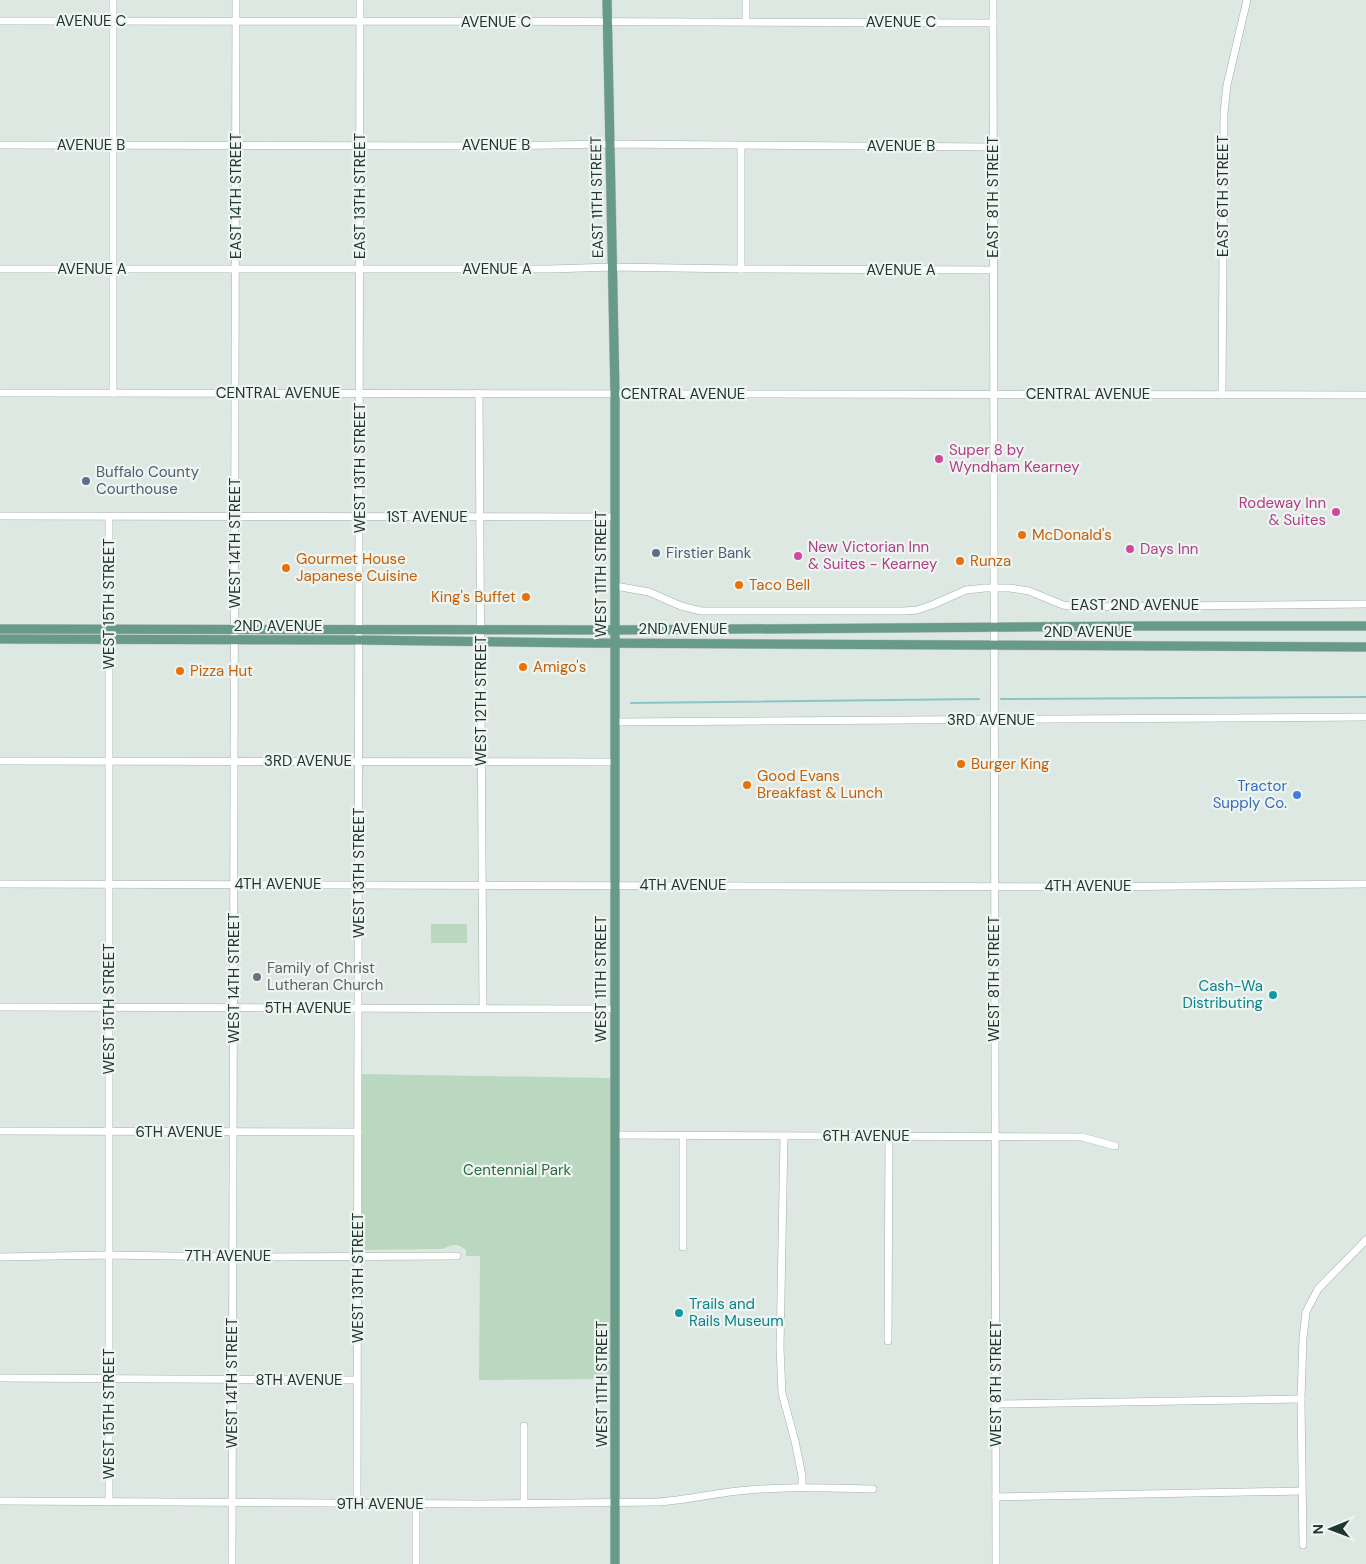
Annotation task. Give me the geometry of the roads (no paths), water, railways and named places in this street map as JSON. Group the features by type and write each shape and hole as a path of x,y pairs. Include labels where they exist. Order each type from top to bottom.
{"main road":[{"name":"EAST 11TH STREET","path":"607,0 615,394"},
{"name":"WEST 11TH STREET","path":"615,394 616,1564"},
{"name":"2ND AVENUE","path":"0,629 615,630 1366,626"},
{"name":"2ND AVENUE","path":"0,639 1366,647"}],"street":[{"path":"112,393 113,0"},
{"name":"EAST 14TH STREET","path":"236,0 236,393"},
{"name":"EAST 13TH STREET","path":"360,0 360,393"},
{"path":"746,0 746,21"},
{"name":"EAST 8TH STREET","path":"993,0 993,394"},
{"name":"EAST 6TH STREET","path":"1222,395 1224,113 1233,58 1248,0"},
{"name":"AVENUE C","path":"0,21 746,21 993,23"},
{"name":"AVENUE B","path":"0,145 609,144 992,147"},
{"path":"741,146 741,269"},
{"name":"AVENUE A","path":"0,269 551,269 612,266 741,269 993,270"},
{"name":"CENTRAL AVENUE","path":"0,393 1366,395"},
{"name":"WEST 14TH STREET","path":"232,1564 236,393"},
{"name":"WEST 13TH STREET","path":"357,1503 360,393"},
{"name":"WEST 12TH STREET","path":"479,393 483,1009"},
{"name":"WEST 8TH STREET","path":"993,394 996,1564"},
{"name":"1ST AVENUE","path":"0,516 615,516"},
{"name":"WEST 15TH STREET","path":"109,516 109,1502"},
{"name":"EAST 2ND AVENUE","path":"615,586 649,592 681,606 701,611 917,610 966,590 994,588 1030,591 1063,605 1076,607 1366,604"},
{"name":"3RD AVENUE","path":"615,722 1366,717"},
{"name":"3RD AVENUE","path":"0,761 615,762"},
{"name":"4TH AVENUE","path":"0,884 1094,887 1366,884"},
{"name":"5TH AVENUE","path":"0,1007 615,1009"},
{"name":"6TH AVENUE","path":"0,1132 358,1132"},
{"name":"6TH AVENUE","path":"615,1135 1082,1137 1115,1146"},
{"path":"683,1136 683,1247"},
{"path":"784,1136 780,1348 782,1393 795,1441 802,1476 802,1487"},
{"path":"888,1341 889,1137"},
{"path":"1303,1544 1301,1399 1303,1338 1306,1312 1318,1289 1366,1240"},
{"name":"7TH AVENUE","path":"0,1257 109,1255 233,1257 457,1256"},
{"name":"8TH AVENUE","path":"0,1378 357,1380"},
{"path":"996,1404 1301,1399"},
{"path":"524,1426 524,1504"},
{"name":"9TH AVENUE","path":"0,1501 232,1504 615,1503 676,1501 737,1491 802,1487 873,1489"},
{"path":"996,1497 1302,1491"},
{"path":"416,1504 416,1564"}],"waterway":[{"path":"1001,699 1366,697"},
{"path":"631,703 979,699"}],"place":[{"name":"Super 8 by Wyndham Kearney","path":"939,459"},
{"name":"Buffalo County Courthouse","path":"86,481"},
{"name":"Rodeway Inn & Suites","path":"1336,512"},
{"name":"McDonald's","path":"1022,535"},
{"name":"Days Inn","path":"1130,549"},
{"name":"Firstier Bank","path":"656,553"},
{"name":"New Victorian Inn & Suites - Kearney","path":"798,556"},
{"name":"Runza","path":"960,561"},
{"name":"Gourmet House Japanese Cuisine","path":"286,568"},
{"name":"Taco Bell","path":"739,585"},
{"name":"King's Buffet","path":"526,597"},
{"name":"Amigo's","path":"523,667"},
{"name":"Pizza Hut","path":"180,671"},
{"name":"Burger King","path":"961,764"},
{"name":"Good Evans Breakfast & Lunch","path":"747,785"},
{"name":"Tractor Supply Co.","path":"1297,795"},
{"name":"Family of Christ Lutheran Church","path":"257,977"},
{"name":"Cash-Wa Distributing","path":"1273,995"},
{"name":"Trails and Rails Museum","path":"679,1313"}],"park label":[{"name":"Centennial Park","path":"517,1170"}]}
